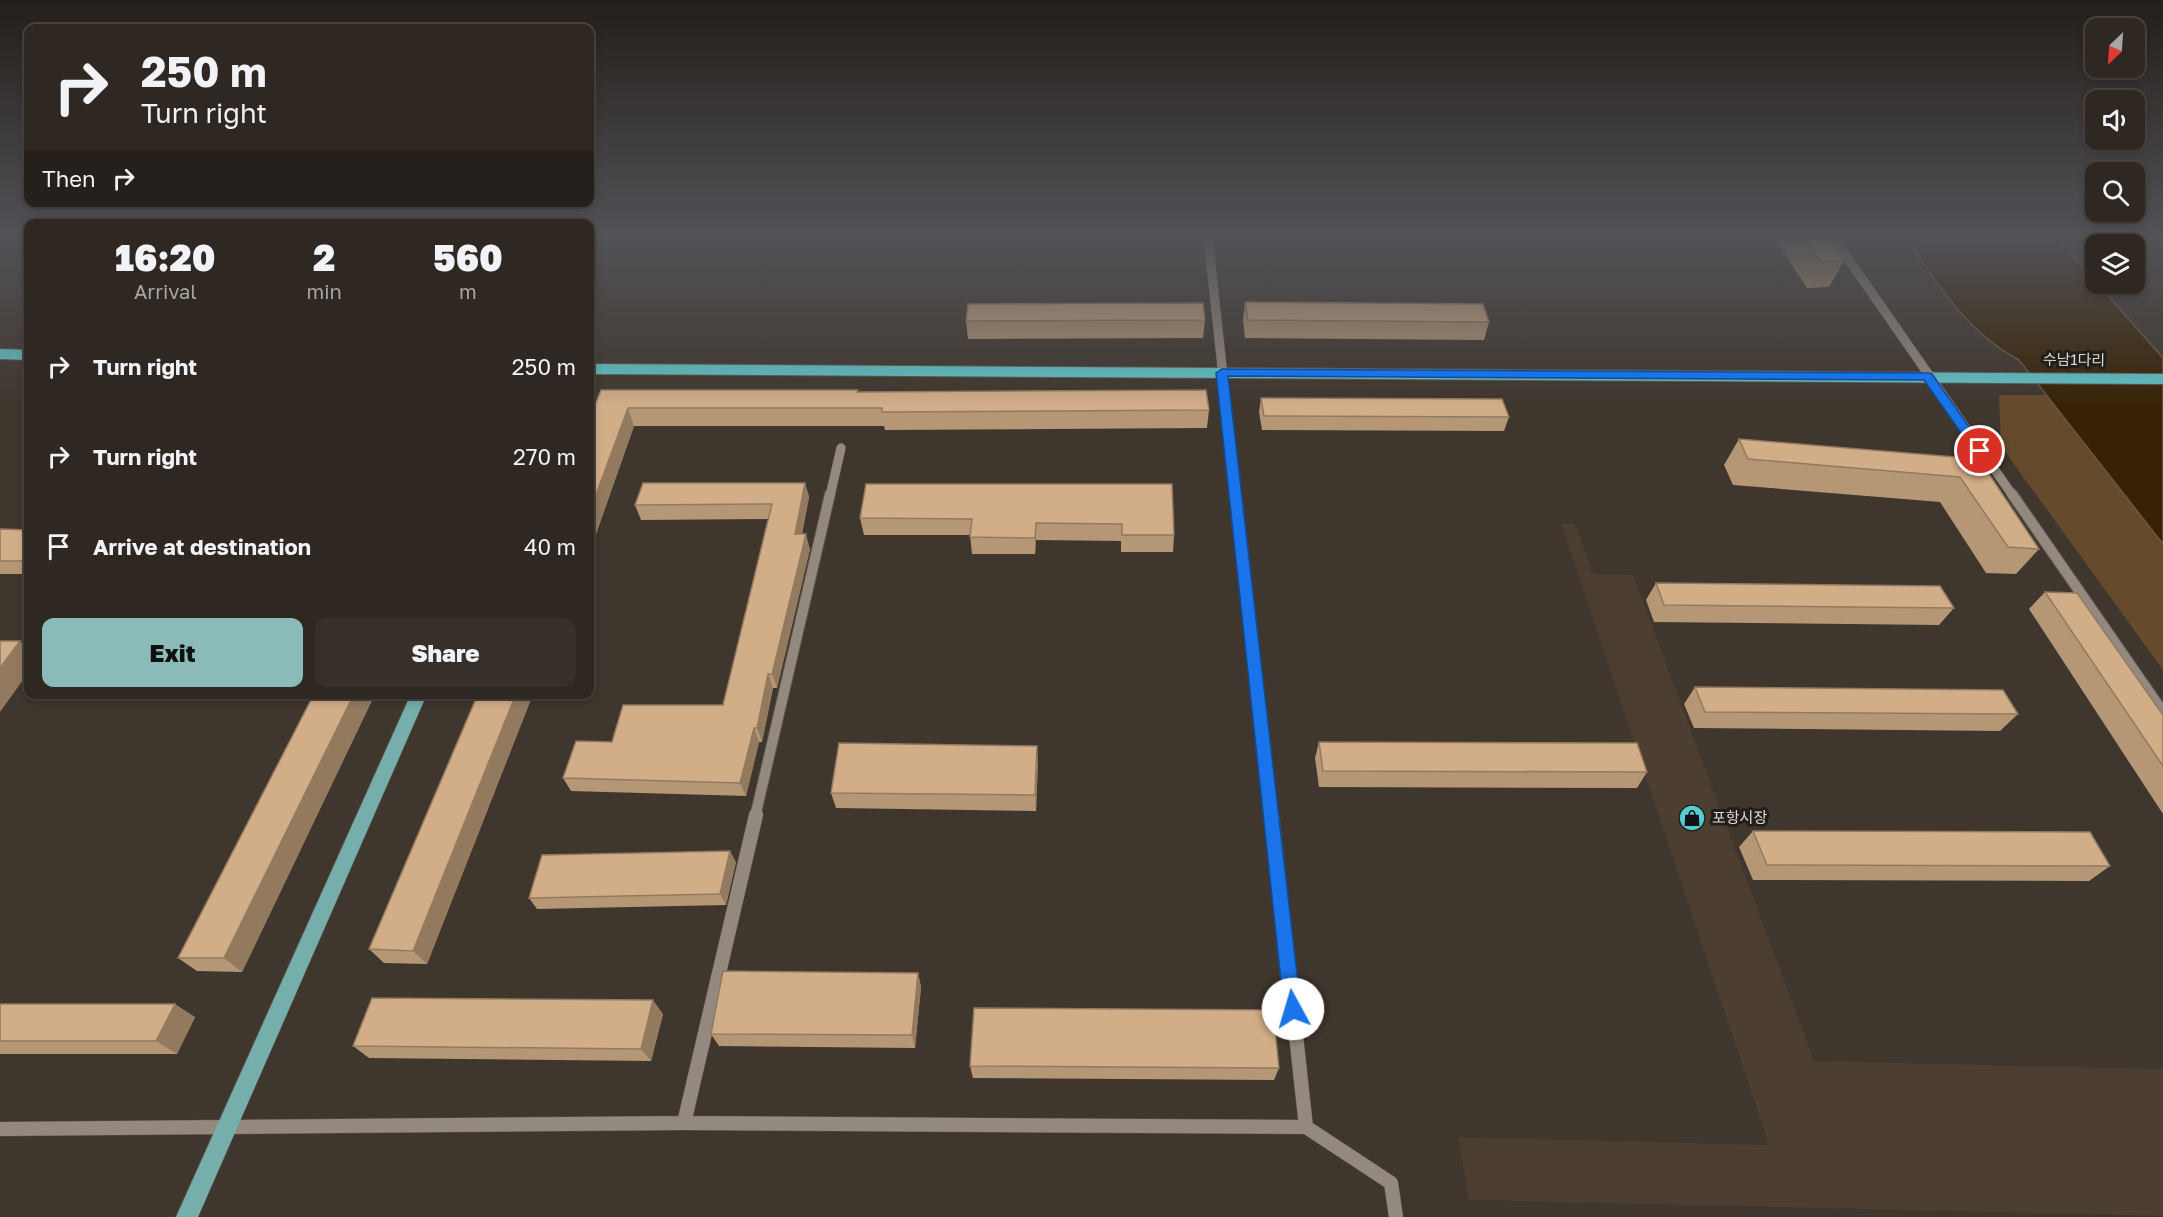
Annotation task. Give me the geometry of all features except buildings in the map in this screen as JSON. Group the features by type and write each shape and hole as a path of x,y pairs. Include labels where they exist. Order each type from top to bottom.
{"highway":[{"path":"0,354 24,355"},
{"name":"수남1다리","path":"594,369 2163,379"}],"main road":[{"path":"187,1217 417,699"}],"street":[{"path":"1214,294 1306,1127"},
{"path":"1872,294 2163,712"},
{"path":"684,1123 841,448"},
{"path":"0,1129 684,1123 1306,1127 1391,1184 1396,1217"}],"shaded area":[{"path":"1946,294 2106,294 2163,358 2163,544 2019,360 2001,349 1969,322"},
{"path":"1999,395 2046,395 2163,544 2163,670 2001,446"},
{"name":"포항시장","path":"1561,524 1575,524 1593,574 1633,575 1814,1061 2163,1069 2163,1216 1469,1200 1458,1137 1769,1145"}],"place":[{"name":"포항시장","path":"1692,818"}],"route":[{"path":"1293,1009 1222,373 1928,376 1980,451"}]}
